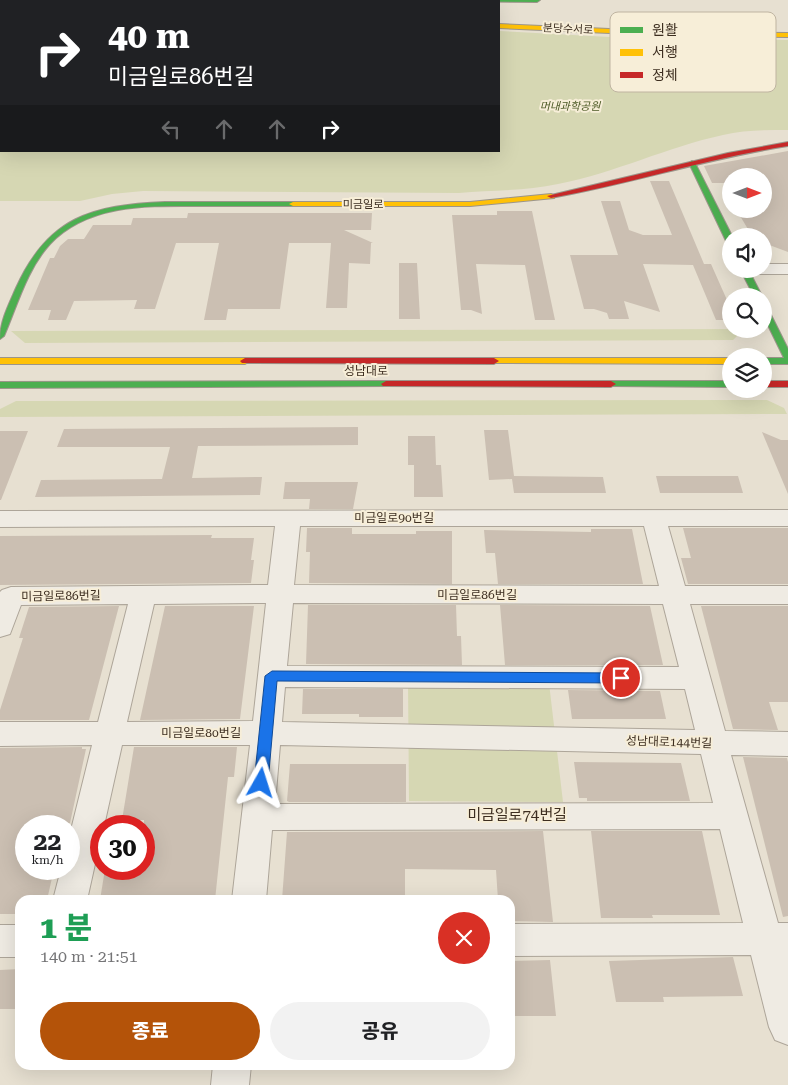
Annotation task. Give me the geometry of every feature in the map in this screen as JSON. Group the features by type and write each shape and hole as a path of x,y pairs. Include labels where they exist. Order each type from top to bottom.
{"main road":[{"path":"500,0 537,0"},
{"path":"500,18 610,27"},
{"name":"분당수서로","path":"500,21 610,27"},
{"name":"분당수서로","path":"500,26 610,31"},
{"name":"미금일로","path":"0,336 45,244 67,226 102,211 145,204 500,202 595,188 740,151 788,144"},
{"path":"692,163 724,228"},
{"path":"772,326 788,360 772,361"},
{"name":"성남대로","path":"0,361 722,361"},
{"name":"성남대로","path":"0,385 722,384"},
{"path":"772,384 788,384"}],"street":[{"path":"772,269 788,269"},
{"path":"654,518 733,816 776,939 788,1027"},
{"name":"미금일로90번길","path":"0,519 788,518"},
{"path":"249,895 288,519"},
{"name":"미금일로86번길","path":"0,627 12,596 280,594 788,595"},
{"path":"71,895 143,595"},
{"path":"272,676 696,678"},
{"name":"미금일로80번길","path":"0,734 266,733 402,736"},
{"name":"성남대로144번길","path":"402,736 713,744 788,744"},
{"name":"미금일로74번길","path":"257,817 562,814 733,816"},
{"path":"515,940 776,939"},
{"path":"0,941 15,941"},
{"path":"230,1085 232,1070"}],"green space":[{"name":"머내과학공원","path":"500,31 610,37 610,92 776,92 776,40 788,40 788,130 731,133 682,146 600,173 546,186 459,193 143,191 112,194 80,201 0,201 0,152 500,152"},
{"path":"722,329 722,338 735,338 733,340 25,343 11,331"},
{"path":"767,400 784,408 787,414 0,417 0,409 16,401"},
{"path":"408,682 549,683 563,802 409,801"}],"building":[{"path":"788,151 788,252 772,246 772,228 747,228 741,218 772,218 772,168 722,168 722,183 712,183 704,166"},
{"path":"650,181 669,181 704,264 711,264 722,289 722,320 716,320 693,265 643,264 660,312 624,301 629,319 609,319 607,313 594,309 584,309 570,255 618,255 601,201 620,201 629,230 643,235 672,235"},
{"path":"497,211 532,211 555,320 535,320 525,265 476,264 482,314 471,310 461,310 452,215 497,215"},
{"path":"188,213 372,213 371,230 344,230 373,243 371,243 370,264 349,263 347,308 326,308 331,243 289,243 280,309 228,309 226,320 204,320 219,243 176,243 155,309 134,309 137,300 74,301 66,320 48,320 51,310 28,310 50,258 54,258 60,246 68,239 84,239 93,225 131,225 133,218 187,218"},
{"path":"399,263 417,263 420,319 399,319"},
{"path":"358,427 358,445 198,446 192,478 262,477 260,495 35,497 41,480 162,479 170,447 57,447 64,429"},
{"path":"484,430 508,430 514,476 603,477 606,493 514,493 512,479 489,480"},
{"path":"0,431 28,431 1,500 0,500"},
{"path":"762,432 781,440 788,440 788,494"},
{"path":"408,436 435,436 436,465 441,465 443,497 414,497 414,465 408,465"},
{"path":"656,476 738,476 743,493 660,493"},
{"path":"285,482 358,482 353,509 309,509 310,499 283,499"},
{"path":"307,528 352,528 352,534 416,534 416,531 452,531 452,584 309,583 310,552 306,552"},
{"path":"683,528 788,528 788,584 688,584 681,558 691,558"},
{"path":"591,529 632,529 643,584 498,584 495,553 486,553 484,530 591,532"},
{"path":"212,535 211,538 254,538 251,560 254,560 251,583 0,585 0,536"},
{"path":"308,605 456,605 457,636 461,636 462,665 306,664"},
{"path":"500,605 650,606 663,665 505,665"},
{"path":"119,606 89,720 0,720 0,710 23,638 19,638 29,607"},
{"path":"165,606 254,606 240,719 140,720"},
{"path":"701,606 788,606 788,702 769,702 778,730 733,729"},
{"path":"303,689 403,689 403,717 359,717 359,714 302,714"},
{"path":"568,690 660,691 666,719 572,719"},
{"path":"82,747 82,749 86,749 72,815 15,815 15,880 52,880 48,895 15,895 15,914 0,914 0,748"},
{"path":"134,747 237,747 234,777 228,777 216,895 101,895 103,880 155,880 155,815 123,815"},
{"path":"743,757 787,758 788,916 783,917"},
{"path":"574,762 681,763 690,801 587,801 587,798 579,798"},
{"path":"290,764 406,764 406,802 289,802 287,801"},
{"path":"543,831 553,922 515,921 515,895 498,895 496,870 405,869 405,895 282,895 287,832"},
{"path":"591,831 702,831 720,915 652,915 653,918 601,918"},
{"path":"733,957 743,996 663,997 664,1002 616,1002 609,961"},
{"path":"550,960 556,1016 515,1016 515,961"},
{"path":"15,969 15,1009 0,1009 0,970"}],"traffic: fast":[{"path":"375,0 537,0"},
{"path":"692,163 724,228"},
{"path":"0,336 26,275 40,252 64,228 82,218 122,207 143,205 293,204"},
{"path":"749,278 754,288"},
{"path":"772,325 788,358"},
{"path":"772,361 788,361"},
{"path":"0,385 386,384"},
{"path":"611,384 722,384"}],"traffic: slow":[{"path":"500,26 610,31"},
{"path":"776,35 788,35"},
{"path":"293,204 470,204 551,196"},
{"path":"0,361 245,361"},
{"path":"494,361 722,361"}],"traffic: jam":[{"path":"551,196 581,191 728,155 788,144"},
{"path":"245,361 494,361"},
{"path":"386,384 611,384"},
{"path":"772,384 788,384"}],"route":[{"path":"261,783 272,676 621,678"}]}
